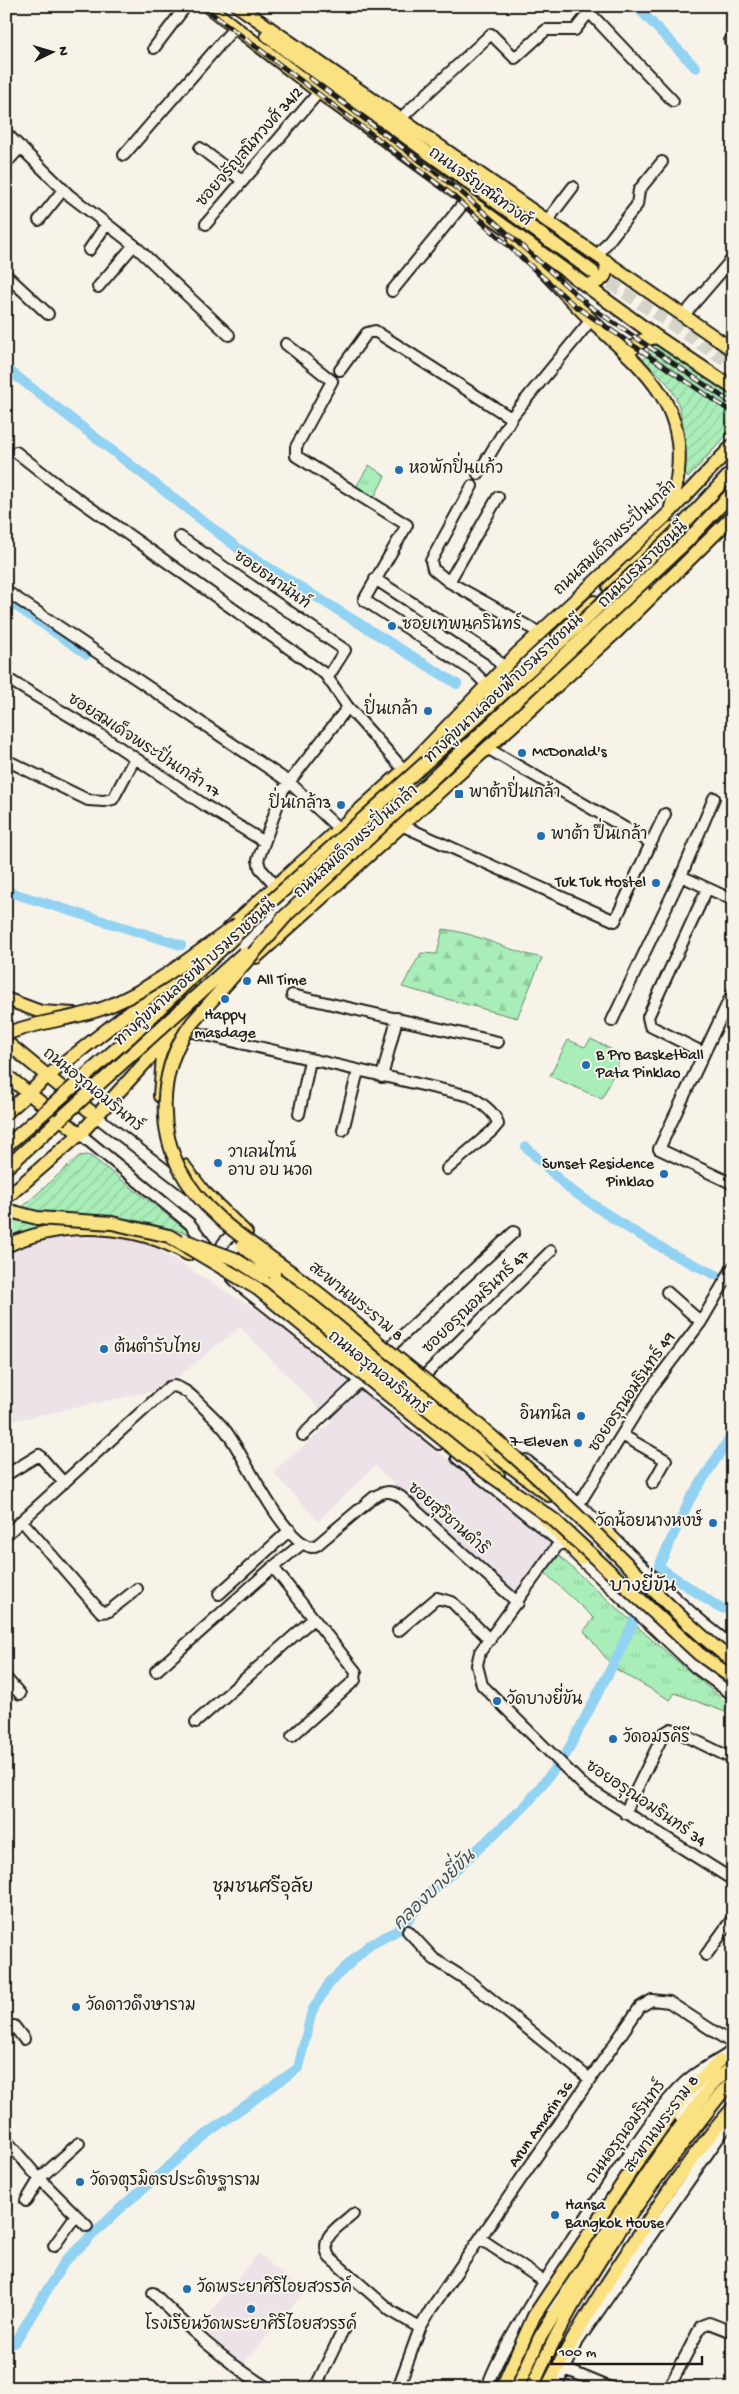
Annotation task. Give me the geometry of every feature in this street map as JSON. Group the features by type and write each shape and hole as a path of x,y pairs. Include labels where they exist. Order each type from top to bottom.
{"main road":[{"name":"ถนนจรัญสนิทวงศ์","path":"233,6 288,52 593,272"},
{"name":"ถนนจรัญสนิทวงศ์","path":"238,6 733,350"},
{"name":"ถนนจรัญสนิทวงศ์","path":"208,7 288,52"},
{"name":"ถนนจรัญสนิทวงศ์","path":"208,7 319,92 586,286 733,388"},
{"path":"491,216 591,320 627,352 660,390 674,420 679,452 678,471 670,512"},
{"path":"586,286 597,284 604,279 607,269 602,258"},
{"path":"627,352 643,340 657,337"},
{"name":"ถนนสมเด็จพระปิ่นเกล้า","path":"6,1113 48,1076 191,963 338,828 409,766 504,668 670,512 733,445"},
{"name":"ถนนบรมราชชนนี","path":"409,766 528,665 672,528 733,462"},
{"name":"ทางคู่ขนานลอยฟ้าบรมราชชนนี","path":"6,1146 132,1035 267,904 577,627 675,533 733,471"},
{"path":"690,492 703,490 715,494 722,501 727,528"},
{"name":"ทางคู่ขนานลอยฟ้าบรมราชชนนี","path":"6,1168 286,916 680,548 733,492"},
{"name":"ถนนบรมราชชนนี","path":"471,761 523,704 690,545 733,499"},
{"path":"727,528 733,516"},
{"name":"ถนนสมเด็จพระปิ่นเกล้า","path":"6,1198 80,1134 177,1028 471,761 550,693 727,528"},
{"path":"6,1034 75,1017 136,994 157,983 267,904"},
{"name":"สะพานพระราม 8","path":"286,916 192,1023 179,1042 169,1068 165,1100 170,1148 190,1186 222,1222 306,1282 482,1428 584,1522 703,1638 733,1661"},
{"path":"191,963 185,982 189,992 200,998 208,998 216,993"},
{"path":"6,999 41,1012 73,1014 104,1011 143,1002"},
{"name":"ถนนอรุณอมรินทร์","path":"6,1042 96,1116"},
{"path":"164,1042 160,1099 162,1118 173,1149 192,1178 246,1233"},
{"name":"ถนนอรุณอมรินทร์","path":"6,1075 80,1134"},
{"path":"6,1210 37,1218 112,1223 169,1236 210,1248 235,1259 263,1277 474,1445 613,1539"},
{"path":"222,1222 243,1246 474,1445 580,1558"},
{"path":"6,1246 42,1232 74,1228 118,1230 144,1234 177,1248 239,1285"},
{"path":"169,1236 258,1289 466,1458 554,1520 699,1654 733,1678"},
{"path":"502,2388 534,2316 633,2168 685,2094 728,2058"},
{"name":"สะพานพระราม 8","path":"517,2388 538,2339 589,2258 669,2142 716,2081 728,2058"},
{"name":"สะพานพระราม 8","path":"532,2388 550,2345 596,2268 670,2158 723,2092 733,2083"},
{"path":"547,2388 574,2334 661,2200 712,2132 733,2108"}],"street":[{"path":"154,48 186,6"},
{"path":"401,118 491,34 515,58 546,30 574,30 591,9 673,101"},
{"path":"124,155 234,28"},
{"name":"ซอยจรัญสนิทวงศ์ 34/2","path":"206,224 319,92"},
{"path":"6,133 63,190 134,245 229,335"},
{"path":"6,164 21,147"},
{"path":"200,148 243,181"},
{"path":"602,258 637,205 639,190 662,162"},
{"path":"547,221 573,187"},
{"path":"39,220 63,190"},
{"path":"392,291 467,199"},
{"path":"89,250 106,225"},
{"path":"98,287 134,245"},
{"path":"684,316 733,258"},
{"path":"6,275 48,314"},
{"path":"478,474 511,418 591,320"},
{"path":"340,370 367,333 375,331 511,418"},
{"path":"286,344 332,381 296,447 296,456 407,525 364,600 473,671 487,685"},
{"path":"16,452 54,482 328,677 348,707 409,766"},
{"path":"472,486 431,561 434,568 449,582 540,634"},
{"path":"449,582 498,497"},
{"name":"ซอยธนานันท์","path":"180,537 344,650 328,677"},
{"path":"375,579 491,654 504,668"},
{"path":"6,591 289,782 338,828"},
{"name":"ซอยสมเด็จพระปิ่นเกล้า 17","path":"6,678 98,733 206,806 264,841"},
{"path":"276,886 260,868 258,860 283,790 348,707"},
{"path":"487,748 651,843"},
{"path":"6,760 88,800 104,801 113,799 136,758"},
{"path":"612,1021 681,876 714,798"},
{"path":"402,825 615,921 665,814"},
{"path":"681,876 733,900"},
{"path":"704,1053 650,1026 648,1017 707,889"},
{"path":"733,992 659,1149 733,1184"},
{"path":"292,995 498,1042"},
{"path":"382,1077 397,1018"},
{"path":"177,1028 470,1096 481,1103 497,1120 498,1124 492,1132 447,1169"},
{"path":"299,1114 310,1060"},
{"path":"343,1130 358,1071"},
{"name":"ถนนอรุณอมรินทร์","path":"96,1116 310,1281 579,1504 707,1628 733,1646"},
{"name":"ถนนอรุณอมรินทร์","path":"80,1134 190,1224 239,1285 580,1558 695,1667 733,1694"},
{"path":"390,1347 514,1232"},
{"path":"221,1264 219,1252 225,1240 234,1233 246,1233"},
{"name":"ซอยอรุณอมรินทร์ 47","path":"424,1376 551,1251"},
{"name":"ซอยอรุณอมรินทร์ 49","path":"579,1504 660,1374 700,1322 724,1285 731,1270"},
{"path":"667,1292 700,1322"},
{"path":"303,1435 360,1381"},
{"path":"6,1534 169,1388 174,1386 195,1399 230,1436 267,1500 290,1530 303,1543 273,1567 156,1671"},
{"path":"622,1435 666,1460 653,1483"},
{"path":"6,1475 39,1455 64,1483"},
{"name":"ซอยสุวิชานดำริ","path":"303,1543 311,1547 317,1545 374,1497 384,1491 390,1491 401,1497 518,1603"},
{"path":"22,1521 101,1612 108,1611 137,1589"},
{"path":"219,1594 290,1530"},
{"path":"398,1631 438,1598 452,1602 490,1640 560,1542"},
{"path":"273,1567 356,1672 355,1680 292,1736"},
{"path":"196,1722 313,1619"},
{"name":"ซอยอรุณอมรินทร์ 34","path":"490,1640 480,1652 477,1665 482,1685 552,1756 584,1786 733,1880"},
{"path":"6,1678 20,1694"},
{"path":"625,1813 664,1733 671,1730 678,1732 733,1759"},
{"path":"706,1955 733,1918"},
{"path":"408,1931 434,1959 470,1982 591,2080"},
{"name":"Arun Amarin 36","path":"398,2388 420,2328 431,2308 481,2239 640,2007 652,2000 669,2002 733,2044"},
{"path":"6,2032 14,2026 24,2039"},
{"name":"ถนนอรุณอมรินทร์","path":"488,2388 487,2382 491,2373 517,2325 630,2151 669,2098 688,2079 728,2058"},
{"name":"ถนนอรุณอมรินทร์","path":"491,2373 512,2353 539,2318 728,2058"},
{"path":"556,2388 578,2341 733,2117"},
{"path":"6,2140 87,2226"},
{"path":"26,2201 40,2178 79,2143"},
{"path":"353,2214 327,2238 324,2244 330,2258 391,2311 420,2328"},
{"path":"54,2246 76,2215"},
{"path":"481,2239 545,2282"},
{"path":"153,2294 240,2372 268,2388"},
{"path":"669,2388 701,2326 709,2323 727,2330"},
{"path":"315,2388 345,2326"},
{"path":"565,2369 610,2388"}],"shaded area":[{"path":"102,1233 128,1236 149,1244 265,1315 554,1543 516,1597 375,1466 318,1521 273,1472 332,1422 240,1327 163,1389 6,1422 6,1254 45,1237"},
{"name":"โรงเรียนวัดพระยาศิริไอยสวรรค์","path":"258,2253 304,2293 242,2365 200,2325"}],"green space":[{"path":"662,343 733,394 733,428 688,478 685,474 683,426 678,402 666,382 644,360 653,346"},
{"path":"369,465 385,476 374,498 356,487"},
{"path":"443,929 468,934 542,958 517,1018 402,987 421,953 437,954"},
{"name":"B Pro Basketball Pata Pinklao","path":"591,1039 622,1055 602,1099 550,1076 568,1040 585,1047"},
{"path":"87,1155 193,1235 119,1217 90,1216 57,1221 6,1241 6,1222 79,1156"},
{"path":"559,1556 650,1638 728,1704 725,1712 675,1693 670,1700 614,1668 584,1631 594,1618 545,1573"}],"waterway":[{"path":"636,6 696,68"},
{"path":"6,368 239,549 457,684"},
{"path":"6,599 87,654"},
{"path":"6,891 181,945"},
{"path":"526,1147 568,1188 628,1228 676,1256 733,1283"},
{"name":"คลองบางยี่ขัน","path":"6,2347 15,2342 65,2261 124,2205 210,2131 298,2068 312,2011 330,1982 368,1946 400,1929 428,1895 527,1804 566,1754 618,1655 690,1499 733,1433"},
{"path":"659,1567 718,1607 733,1611"}],"tunnel":[{"path":"595,273 733,366"}],"railway":[{"path":"202,6 451,194 574,305 733,413"},
{"path":"310,78 460,191 588,305 733,404"}],"place":[{"name":"หอพักปิ่นแก้ว","path":"399,470"},
{"name":"ซอยเทพนครินทร์","path":"392,626"},
{"name":"ปิ่นเกล้า","path":"428,711"},
{"name":"McDonald's","path":"522,753"},
{"name":"พาต้าปิ่นเกล้า","path":"459,794"},
{"name":"ปิ่นเกล้า3","path":"341,805"},
{"name":"พาต้า ปื่นเกล้า","path":"541,836"},
{"name":"Tuk Tuk Hostel","path":"656,883"},
{"name":"All Time","path":"247,981"},
{"name":"Happy masdage","path":"225,999"},
{"name":"B Pro Basketball Pata Pinklao","path":"586,1065"},
{"name":"วาเลนไทน์ อาบ อบ นวด","path":"218,1163"},
{"name":"Sunset Residence Pinklao","path":"664,1174"},
{"name":"ต้นตำรับไทย","path":"104,1349"},
{"name":"อินทนิล","path":"581,1416"},
{"name":"7-Eleven","path":"578,1443"},
{"name":"วัดน้อยนางหงษ์","path":"713,1523"},
{"name":"วัดบางยี่ขัน","path":"497,1701"},
{"name":"วัดอมรคีรี","path":"613,1739"},
{"name":"วัดดาวดึงษาราม","path":"76,2007"},
{"name":"วัดจตุรมิตรประดิษฐาราม","path":"80,2182"},
{"name":"Hansa Bangkok House","path":"555,2215"},
{"name":"วัดพระยาศิริไอยสวรรค์","path":"187,2289"},
{"name":"โรงเรียนวัดพระยาศิริไอยสวรรค์","path":"251,2309"}],"district":[{"name":"บางยี่ขัน","path":"643,1587"},
{"name":"ชุมชนศรีอุลัย","path":"263,1888"}]}
